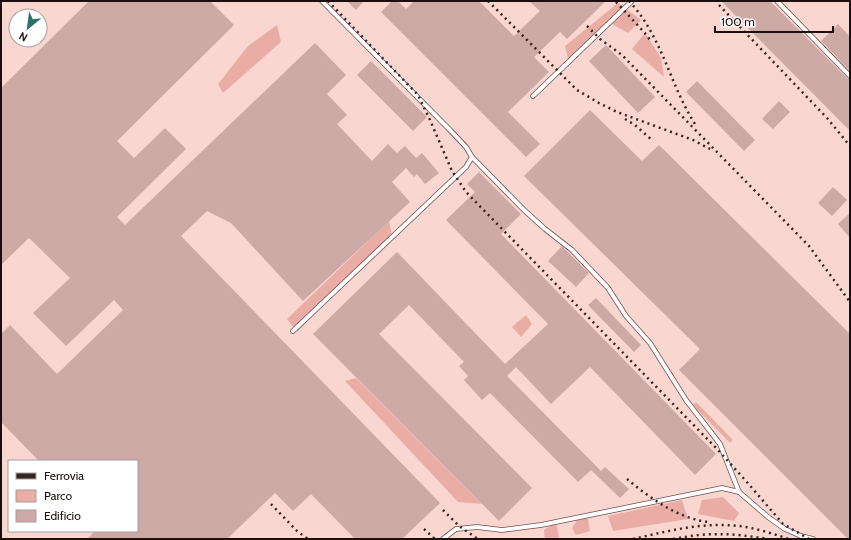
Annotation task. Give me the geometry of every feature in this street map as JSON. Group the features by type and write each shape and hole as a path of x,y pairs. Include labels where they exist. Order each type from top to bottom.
{"lane":[{"path":"322,1 450,130 472,157 524,210 572,250 608,288 626,316 650,343 686,400 720,444 739,492"},
{"path":"533,96 632,1"},
{"path":"777,1 850,76"},
{"path":"293,331 466,167 472,157"},
{"path":"443,539 456,529 477,527 502,530 541,525 722,488 739,492 768,517 785,529 801,536 813,539"}],"green space":[{"path":"618,3 641,20 628,33 612,24 569,63 565,46"},
{"path":"277,25 281,42 223,93 218,84 248,46"},
{"path":"645,33 661,58 664,77 632,49"},
{"path":"389,221 392,235 297,332 287,319"},
{"path":"526,315 532,324 521,337 512,327"},
{"path":"356,378 482,504 458,502 345,381"},
{"path":"696,402 733,440 730,443 693,405"},
{"path":"723,497 739,513 734,521 698,514 702,500"},
{"path":"682,500 688,519 613,531 608,516"},
{"path":"580,516 588,519 590,531 576,535 572,528"},
{"path":"555,522 559,539 545,539 544,530"}],"building":[{"path":"89,1 210,1 234,25 117,141 134,158 165,128 186,149 117,217 125,225 315,43 346,75 327,94 347,115 337,124 372,161 388,144 397,153 405,146 416,158 422,153 439,173 425,184 417,174 414,177 406,168 392,182 410,202 303,301 231,223 207,211 181,236 440,503 402,539 355,539 311,494 293,511 275,493 227,539 87,539 94,532 138,532 138,460 38,460 1,422 1,334 10,325 57,374 123,310 114,300 66,346 33,313 70,278 29,238 1,265 1,88 41,48 48,48 48,42"},
{"path":"347,1 364,1 356,10"},
{"path":"392,1 398,1 406,9 414,1 479,1 514,36 540,11 529,1 606,1 567,39 560,32 534,57 549,72 508,112 540,144 526,157 381,12"},
{"path":"721,1 770,1 847,78 850,79 850,131"},
{"path":"838,24 850,37 850,71 821,41"},
{"path":"606,45 655,97 638,113 589,61"},
{"path":"371,61 427,117 413,131 357,75"},
{"path":"697,81 755,140 744,151 686,92"},
{"path":"779,101 790,112 773,129 762,119"},
{"path":"590,110 642,161 659,145 850,334 850,539 848,539 679,370 700,349 524,176"},
{"path":"479,172 521,214 501,234 716,454 695,475 590,367 551,404 516,367 507,376 601,471 605,467 629,489 620,498 591,470 578,482 490,393 482,400 464,380 468,376 459,366 464,362 409,305 379,334 532,488 499,521 313,334 397,252 505,364 548,324 446,220 475,192 467,184"},
{"path":"833,187 847,200 832,216 818,203"},
{"path":"850,213 850,238 838,224"},
{"path":"562,246 589,273 576,287 548,261"},
{"path":"596,298 641,345 634,352 588,305"}],"railway":[{"path":"328,1 418,95 452,171 466,192 718,450 783,524 809,539"},
{"path":"488,1 577,90 617,112 693,140 710,149"},
{"path":"629,1 641,15 650,30 680,96 697,127"},
{"path":"616,2 650,40"},
{"path":"719,5 827,118 850,146"},
{"path":"587,26 600,39 622,55 809,246 850,302"},
{"path":"625,119 635,125 653,141"},
{"path":"627,479 655,500 675,512 697,520 708,522"},
{"path":"271,504 297,531 308,539"},
{"path":"443,510 459,526 478,539"},
{"path":"633,539 685,528 712,525 752,528 789,539"},
{"path":"424,529 435,539"},
{"path":"673,539 709,534 743,535 768,539"}]}
